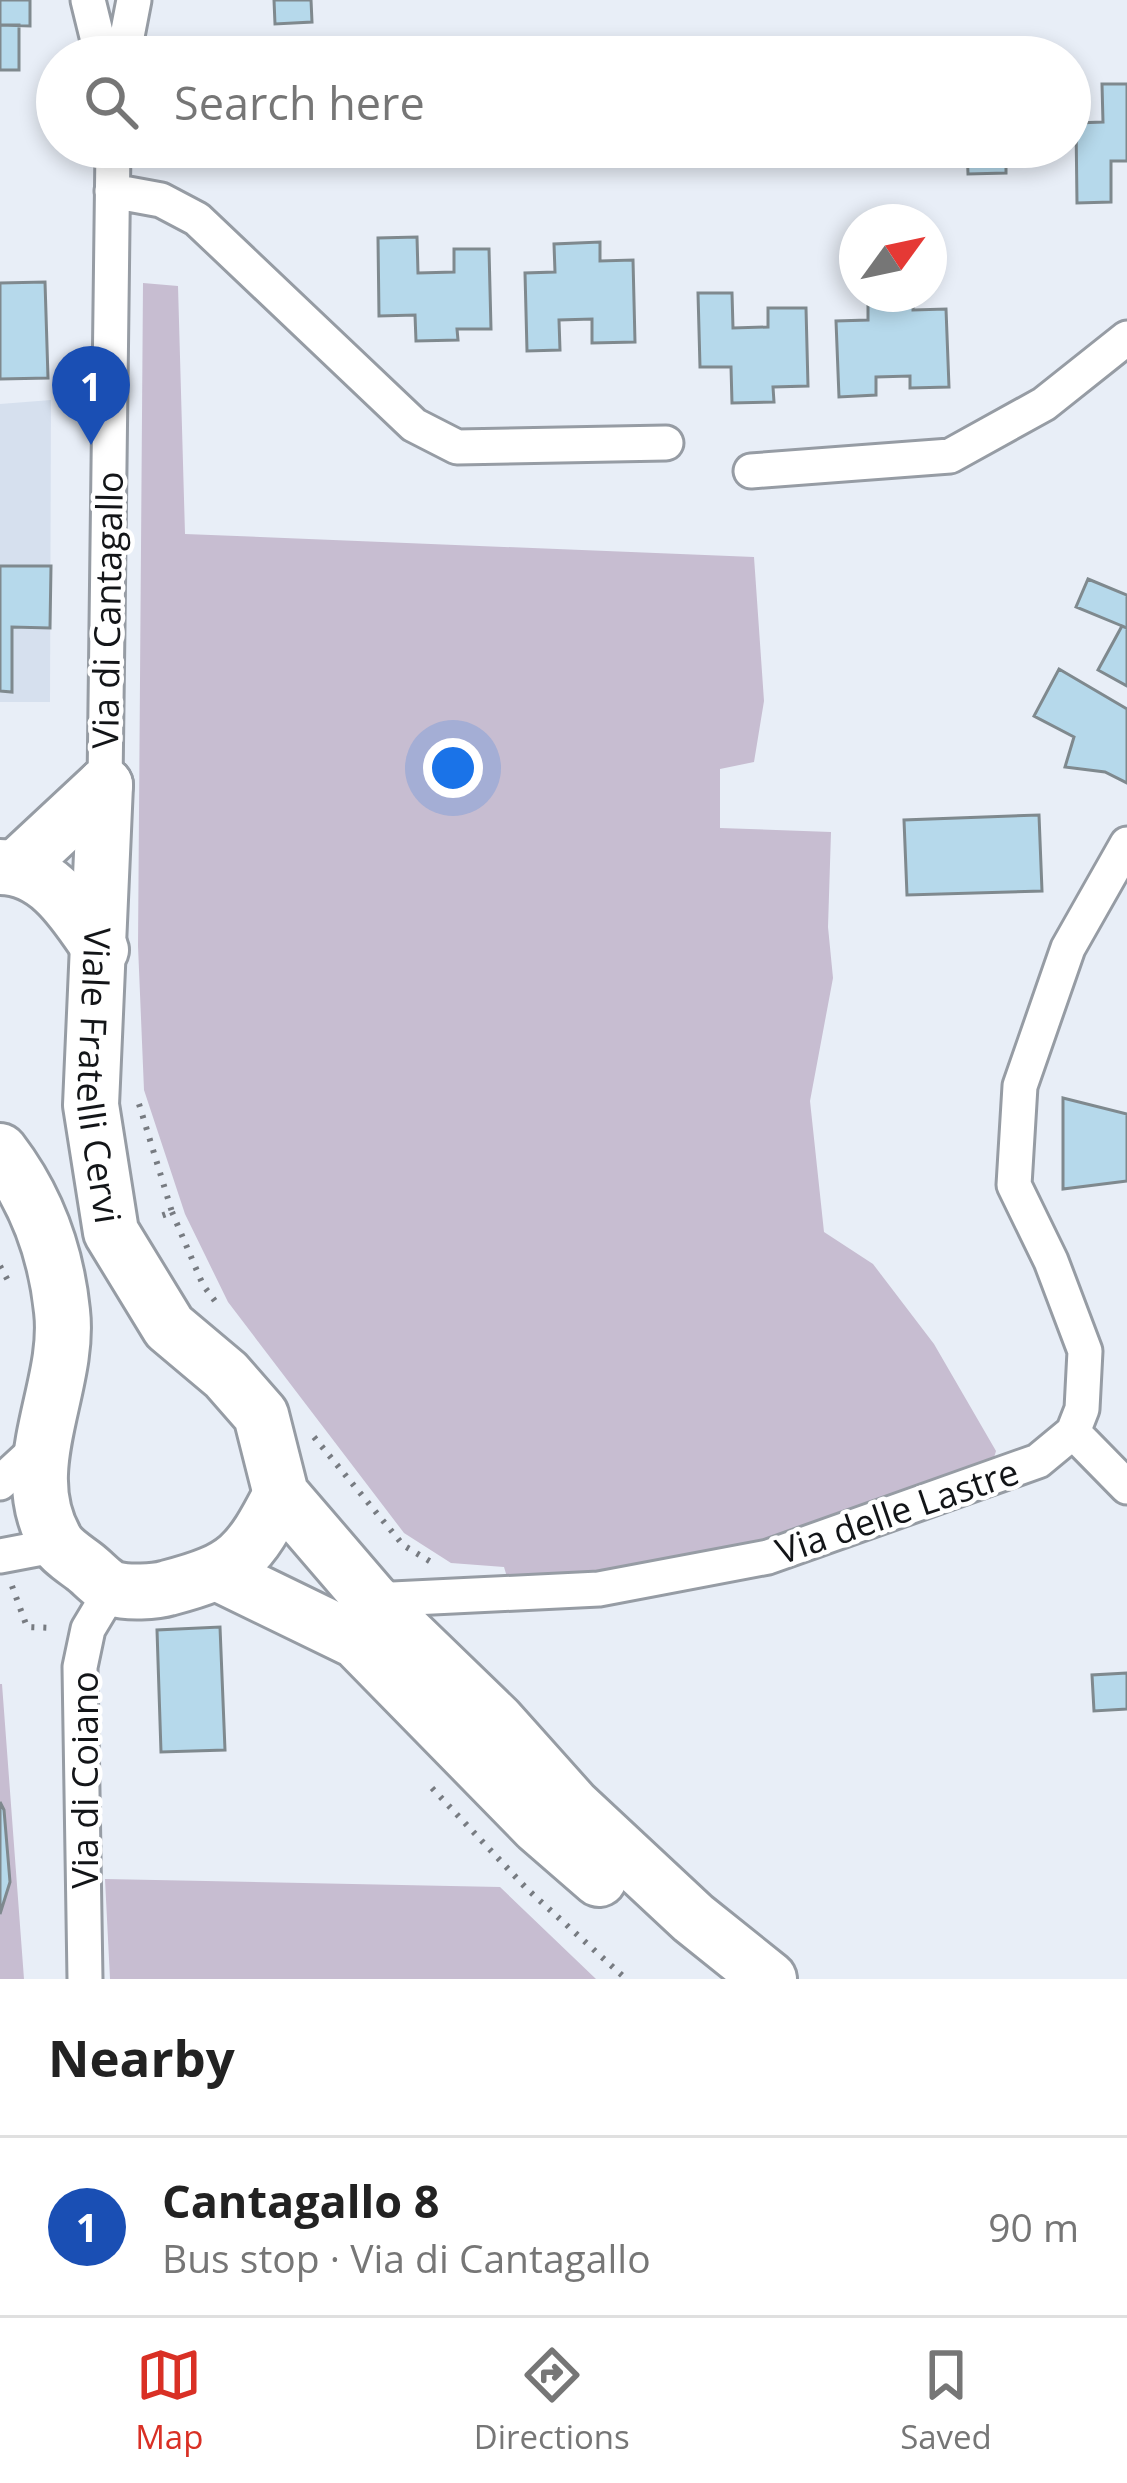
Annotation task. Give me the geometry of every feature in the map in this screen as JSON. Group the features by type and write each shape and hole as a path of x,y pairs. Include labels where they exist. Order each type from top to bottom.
{"main road":[{"path":"8,867 105,784"},
{"path":"101,950 105,784"},
{"name":"Viale Fratelli Cervi","path":"8,867 63,895 101,950 91,1105 110,1232 169,1328 226,1375 261,1415 281,1494 372,1600 496,1721 573,1806 693,1918 769,1979"},
{"name":"Viale Fratelli Cervi","path":"0,1151 34,1204 54,1255 63,1316 60,1380 40,1446 41,1500 58,1545"},
{"path":"58,1545 100,1609 217,1574 255,1545 281,1494"},
{"path":"217,1574 357,1641 538,1826 715,1979"}],"street":[{"path":"88,0 97,36"},
{"path":"127,36 134,0"},
{"name":"Via di Cantagallo","path":"105,784 113,168"},
{"path":"112,191 137,192 197,219 414,425 457,447 666,442"},
{"path":"751,471 950,456 1044,404 1127,338"},
{"path":"1127,844 1068,948 1020,1086 1014,1185 1051,1261 1085,1351 1082,1409 1073,1432 1127,1487"},
{"name":"Via delle Lastre","path":"372,1600 599,1589 768,1557 1038,1461 1073,1432"},
{"path":"0,1483 40,1446"},
{"path":"0,1556 58,1545"},
{"name":"Via di Coiano","path":"85,1979 80,1667 100,1609"}],"path":[{"path":"27,1628 100,1609"},
{"path":"418,1772 526,1888 626,1979"}],"shaded area":[{"path":"143,283 178,286 185,534 754,557 764,701 754,762 720,769 720,828 831,832 828,927 833,978 810,1101 824,1232 873,1264 934,1344 996,1451 992,1464 737,1551 593,1577 507,1577 504,1567 451,1563 404,1533 228,1302 185,1214 144,1090 138,946"},
{"path":"51,400 50,702 0,702 0,404"},
{"path":"2,1684 24,1979 0,1979"},
{"path":"105,1879 500,1887 596,1979 110,1979"}],"building":[{"path":"0,0 30,0 30,26 0,25"},
{"path":"274,0 311,0 312,22 275,24"},
{"path":"0,25 19,25 19,70 0,70"},
{"path":"1102,84 1127,84 1127,161 1111,161 1111,202 1077,203 1077,168 1091,168 1091,122 1103,122"},
{"path":"968,168 1006,168 1006,173 968,174"},
{"path":"417,237 418,273 454,272 454,249 489,249 491,329 457,329 458,340 416,341 415,315 379,316 378,238"},
{"path":"600,242 600,261 633,260 635,342 592,343 592,319 559,320 560,350 527,351 525,273 555,272 554,244"},
{"path":"45,282 48,378 0,379 0,283"},
{"path":"698,293 732,293 733,328 768,327 768,308 806,308 808,386 773,387 774,402 732,403 731,367 700,367"},
{"path":"868,312 946,312 949,387 910,388 910,376 876,377 876,395 839,397 836,321 868,320"},
{"path":"0,566 51,566 50,628 12,627 12,692 0,691"},
{"path":"1088,579 1127,595 1127,628 1076,607"},
{"path":"1122,626 1127,628 1127,686 1098,670"},
{"path":"1059,669 1127,709 1127,783 1105,772 1065,767 1074,737 1034,716"},
{"path":"1039,815 1042,891 907,895 904,820"},
{"path":"1063,1098 1127,1114 1127,1181 1063,1189"},
{"path":"220,1627 225,1750 161,1752 157,1630"},
{"path":"1127,1673 1127,1709 1094,1711 1092,1675"},
{"path":"0,1802 10,1882 0,1914"}],"place":[{"name":"Cantagallo 8","path":"91,445"}]}
